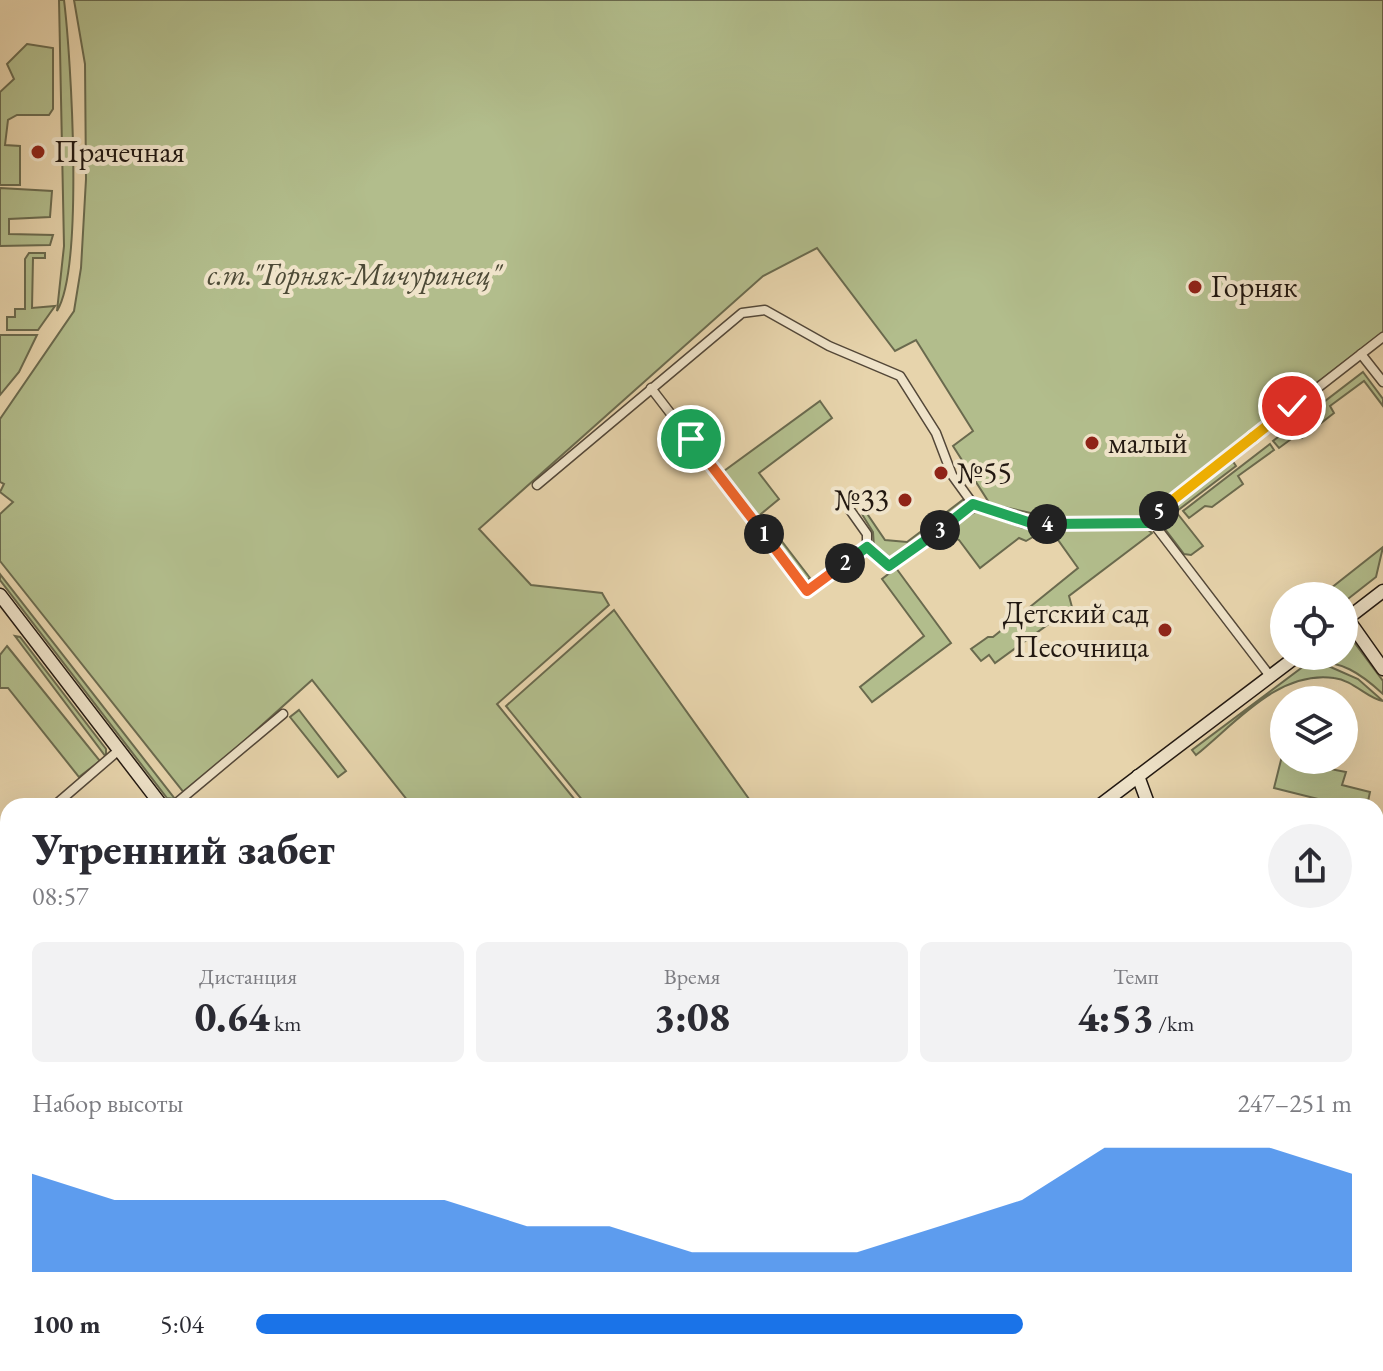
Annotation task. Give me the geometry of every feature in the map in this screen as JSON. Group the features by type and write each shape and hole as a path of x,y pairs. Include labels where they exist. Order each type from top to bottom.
{"main road":[{"path":"1358,611 1383,591"},
{"path":"0,595 156,798"},
{"path":"1358,636 1383,669"},
{"path":"1109,798 1278,670"},
{"path":"1138,776 1146,798"}],"street":[{"path":"537,485 742,313 765,310 829,346 900,376 936,433 952,475 973,504 1031,523 1153,523"},
{"path":"1153,523 1157,513 1383,337"},
{"path":"1361,354 1383,382"},
{"path":"651,388 807,591 867,547"},
{"path":"850,510 867,534 867,547 889,566 973,504"},
{"path":"1153,523 1270,676"},
{"path":"183,798 283,714"},
{"path":"63,798 119,750"}],"green space":[{"path":"59,0 64,0 67,28 73,208 65,287 57,311 64,246"},
{"name":"с.т.\"Горняк-Мичуринец\"","path":"74,0 1383,0 1383,332 1151,510 1149,520 1054,518 990,504 953,446 973,431 916,340 895,351 817,248 763,276 479,529 531,585 602,593 609,605 497,704 573,798 406,798 312,680 185,794 0,561 0,514 13,502 0,492 4,484 0,482 0,419 74,311 81,268 86,179 85,64"},
{"path":"27,44 53,48 53,109 49,115 17,115 8,120 5,145 20,146 20,185 0,185 0,92 14,79 7,64"},
{"path":"0,188 52,191 50,217 9,219 9,234 53,235 50,245 0,246"},
{"path":"29,253 45,253 45,258 33,258 32,308 55,306 38,330 7,330 7,317 15,317 15,309 25,309 25,259"},
{"path":"0,335 37,335 19,372 0,395"},
{"path":"1363,372 1383,399 1383,406 1364,381 1330,406 1334,413 1302,438 1298,434 1279,448 1273,441"},
{"path":"820,401 832,418 759,473 779,499 761,514 810,578 805,582 724,471"},
{"path":"1270,444 1274,450 1238,476 1243,484 1212,507 1205,506 1189,518 1183,511"},
{"path":"1232,460 1236,466 1160,524 1163,512"},
{"path":"964,499 968,504 889,561 874,547 873,532 860,511 864,507 869,509 868,515 885,540 907,542"},
{"path":"977,511 1023,528 1037,527 1038,534 1026,541 1019,538 980,568 959,540 947,534 949,528"},
{"path":"1177,513 1203,546 1191,555 1184,554 1162,525"},
{"path":"1066,526 1099,530 1143,526 1152,533 1069,596 1072,607 995,663 989,655 981,661 971,649 993,637 1078,568 1056,537"},
{"path":"1383,547 1376,577 1358,591 1358,582 1339,582"},
{"path":"896,568 951,643 872,702 860,687 924,636 882,579"},
{"path":"0,574 174,798 167,798 0,580"},
{"path":"614,610 748,798 581,798 506,706"},
{"path":"15,636 20,637 106,749 106,757"},
{"path":"7,646 100,761 79,777 8,688 0,688 0,655"},
{"path":"1358,647 1383,681 1383,694 1351,670 1358,670"},
{"path":"1299,670 1337,670 1358,679 1383,701 1358,686 1334,678 1314,678 1277,686"},
{"path":"1270,692 1270,695 1196,755 1192,750"},
{"path":"299,710 346,771 338,777 290,717"},
{"path":"1278,774 1345,774 1342,785 1370,792 1369,798 1314,798 1274,788"}],"place":[{"name":"Прачечная","path":"38,152"},
{"name":"Горняк","path":"1195,287"},
{"name":"малый","path":"1092,443"},
{"name":"№55","path":"941,473"},
{"name":"№33","path":"905,500"},
{"name":"Детский сад Песочница","path":"1165,630"}],"route":[{"path":"691,439 807,591 867,547 889,566 973,504 1031,523 1153,523 1157,513 1292,406"}]}
